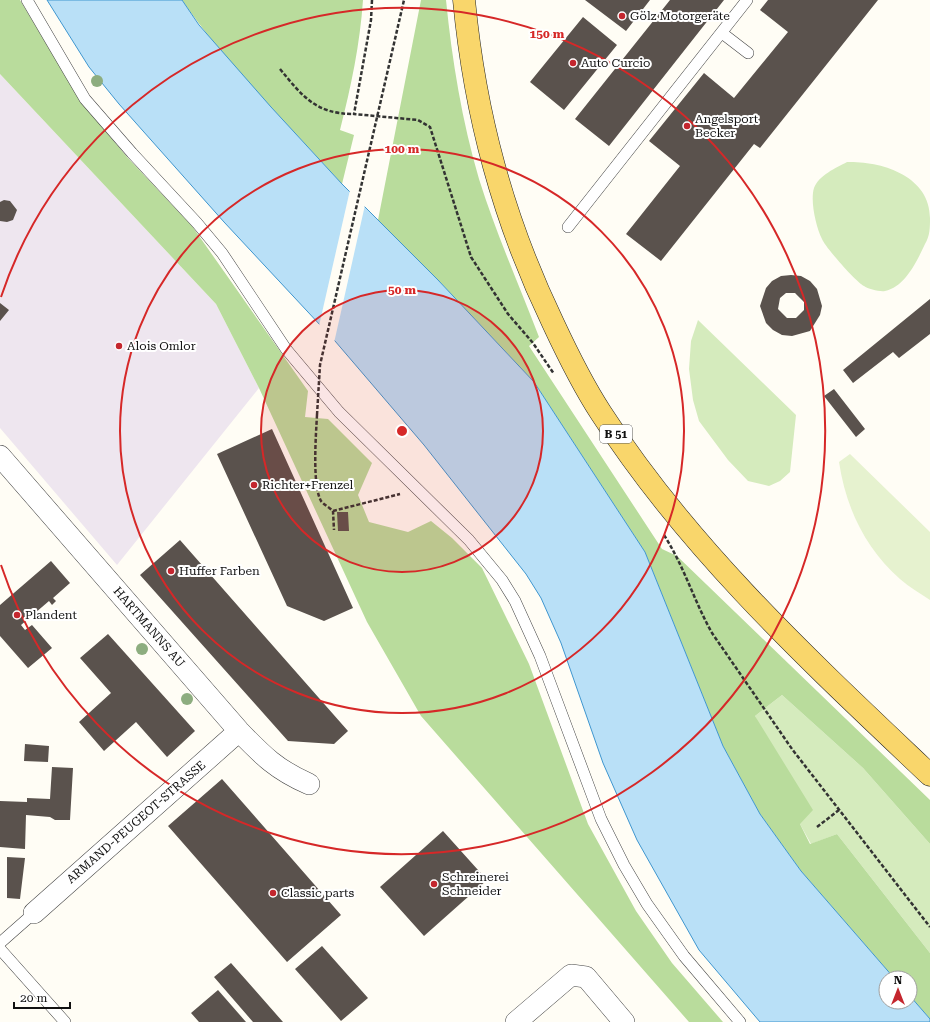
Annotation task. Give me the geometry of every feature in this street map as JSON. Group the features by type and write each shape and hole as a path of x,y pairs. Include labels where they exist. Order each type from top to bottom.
{"main road":[{"name":"B 51","path":"464,0 466,27 483,125 495,175 528,270 572,364 601,413 676,516 753,604 787,639 930,776"}],"street":[{"name":"HARTMANNS AU","path":"0,456 239,731 271,763 288,774 309,784"},
{"name":"ARMAND-PEUGEOT-STRASSE","path":"34,913 239,731"},
{"path":"516,1022 564,980 571,975 578,975 586,977 624,1022"}],"lane":[{"path":"27,0 85,98 132,153 197,223 222,253 286,349 339,412 469,540 505,585 515,601 540,656 601,819 624,865 647,904 684,956 740,1022"},
{"path":"568,227 747,0"},
{"path":"722,33 748,53"},
{"path":"0,943 34,913"},
{"path":"0,949 65,1022"}],"path":[{"path":"354,114 371,20 372,0"},
{"path":"334,530 333,511 321,501 318,486 316,453 320,365 404,0"},
{"path":"280,69 300,93 314,105 327,111 418,120 430,127 471,257 508,314 533,342 558,381"},
{"path":"333,511 418,490"},
{"path":"662,531 677,556 702,615 712,633 792,749 930,927"},
{"path":"817,827 839,810"}],"shaded area":[{"name":"Alois Omlor","path":"0,74 216,304 259,388 117,565 0,428"}],"green space":[{"path":"0,0 20,0 80,100 127,157 192,226 308,391 305,417 328,419 372,463 358,495 369,522 408,532 431,521 452,538 482,568 529,664 588,824 636,911 672,963 723,1022 689,1022 421,716 367,622 259,388 216,304 0,74"},
{"path":"182,0 363,0 360,33 348,98 340,130 354,135 342,184 259,95 219,49"},
{"path":"421,0 446,0 458,90 479,179 508,259 539,337 529,346 662,549 677,556 930,800 930,844 863,768 782,695 755,716 813,810 800,824 810,844 837,834 930,953 930,1019 918,1005 918,970 887,970 801,871 760,814 723,746 645,552 534,382 438,280 378,220"},
{"path":"847,162 875,164 902,174 922,191 928,203 930,225 927,241 910,272 892,289 877,291 866,287 855,279 824,243 818,228 813,207 813,193 816,183 833,169"},
{"path":"698,320 796,415 790,472 780,481 769,486 748,481 728,460 699,421 693,400 689,369 691,341"},
{"path":"850,454 930,532 930,600 903,582 888,567 867,540 859,526 852,511 842,479 839,462"},
{"path":"782,695 863,768 930,844 930,953 837,834 811,844 800,824 755,716"}],"water":[{"path":"47,0 182,0 199,25 271,107 342,184 438,280 534,382 645,552 723,746 760,814 801,871 887,970 878,970 878,1010 918,1010 918,1005 930,1019 930,1022 760,1022 699,950 637,840 603,763 561,643 541,598 526,574 424,445 335,341 224,222 119,104 89,67"}],"pier":[{"path":"350,190 365,205 334,343 319,326"}],"building":[{"name":"Gölz Motorgeräte","path":"585,0 650,0 626,31"},
{"path":"670,0 724,0 609,146 575,119"},
{"path":"768,0 878,0 760,148 754,144 661,261 626,234 680,166 649,141 704,73 734,98 788,32 760,10"},
{"name":"Auto Curcio","path":"583,17 617,45 564,110 530,82"},
{"path":"4,200 10,201 17,210 13,220 7,222 0,221 0,202"},
{"path":"781,276 801,276 810,281 817,289 822,306 820,315 810,331 792,336 782,335 773,330 766,323 760,306 766,288 772,281","holes":["786,293 795,293 804,302 804,310 796,318 787,318 778,309 780,298"]},
{"path":"930,299 930,334 899,358 893,352 853,383 843,370"},
{"path":"0,303 9,310 0,321"},
{"path":"834,389 865,429 856,437 824,396"},
{"path":"272,429 353,608 324,621 287,606 217,454"},
{"path":"337,512 348,512 349,531 338,531"},
{"path":"180,540 348,731 334,744 288,741 140,575"},
{"name":"Plandent","path":"51,561 70,583 53,598 56,601 52,605 49,601 21,625 25,630 32,625 52,648 28,668 0,636 0,605"},
{"path":"108,634 195,731 167,757 136,722 104,751 79,722 111,693 80,658"},
{"path":"25,744 49,746 48,762 24,761"},
{"path":"52,767 73,768 70,820 55,820 50,817 26,815 25,849 0,847 0,801 27,802 27,798 50,799"},
{"path":"222,779 341,915 287,962 168,826"},
{"name":"Schreinerei Schneider","path":"443,831 487,880 424,936 380,887"},
{"path":"7,857 25,858 20,899 7,898"},
{"path":"322,946 368,998 341,1021 295,969"},
{"path":"231,963 283,1022 253,1022 214,977"},
{"path":"218,990 246,1022 199,1022 191,1013"}],"place":[{"name":"Gölz Motorgeräte","path":"622,16"},
{"name":"Auto Curcio","path":"573,63"},
{"name":"Angelsport Becker","path":"687,126"},
{"name":"Alois Omlor","path":"119,346"},
{"name":"Richter+Frenzel","path":"254,485"},
{"name":"Huffer Farben","path":"171,571"},
{"name":"Plandent","path":"17,615"},
{"name":"Schreinerei Schneider","path":"434,884"},
{"name":"Classic parts","path":"273,893"}]}
